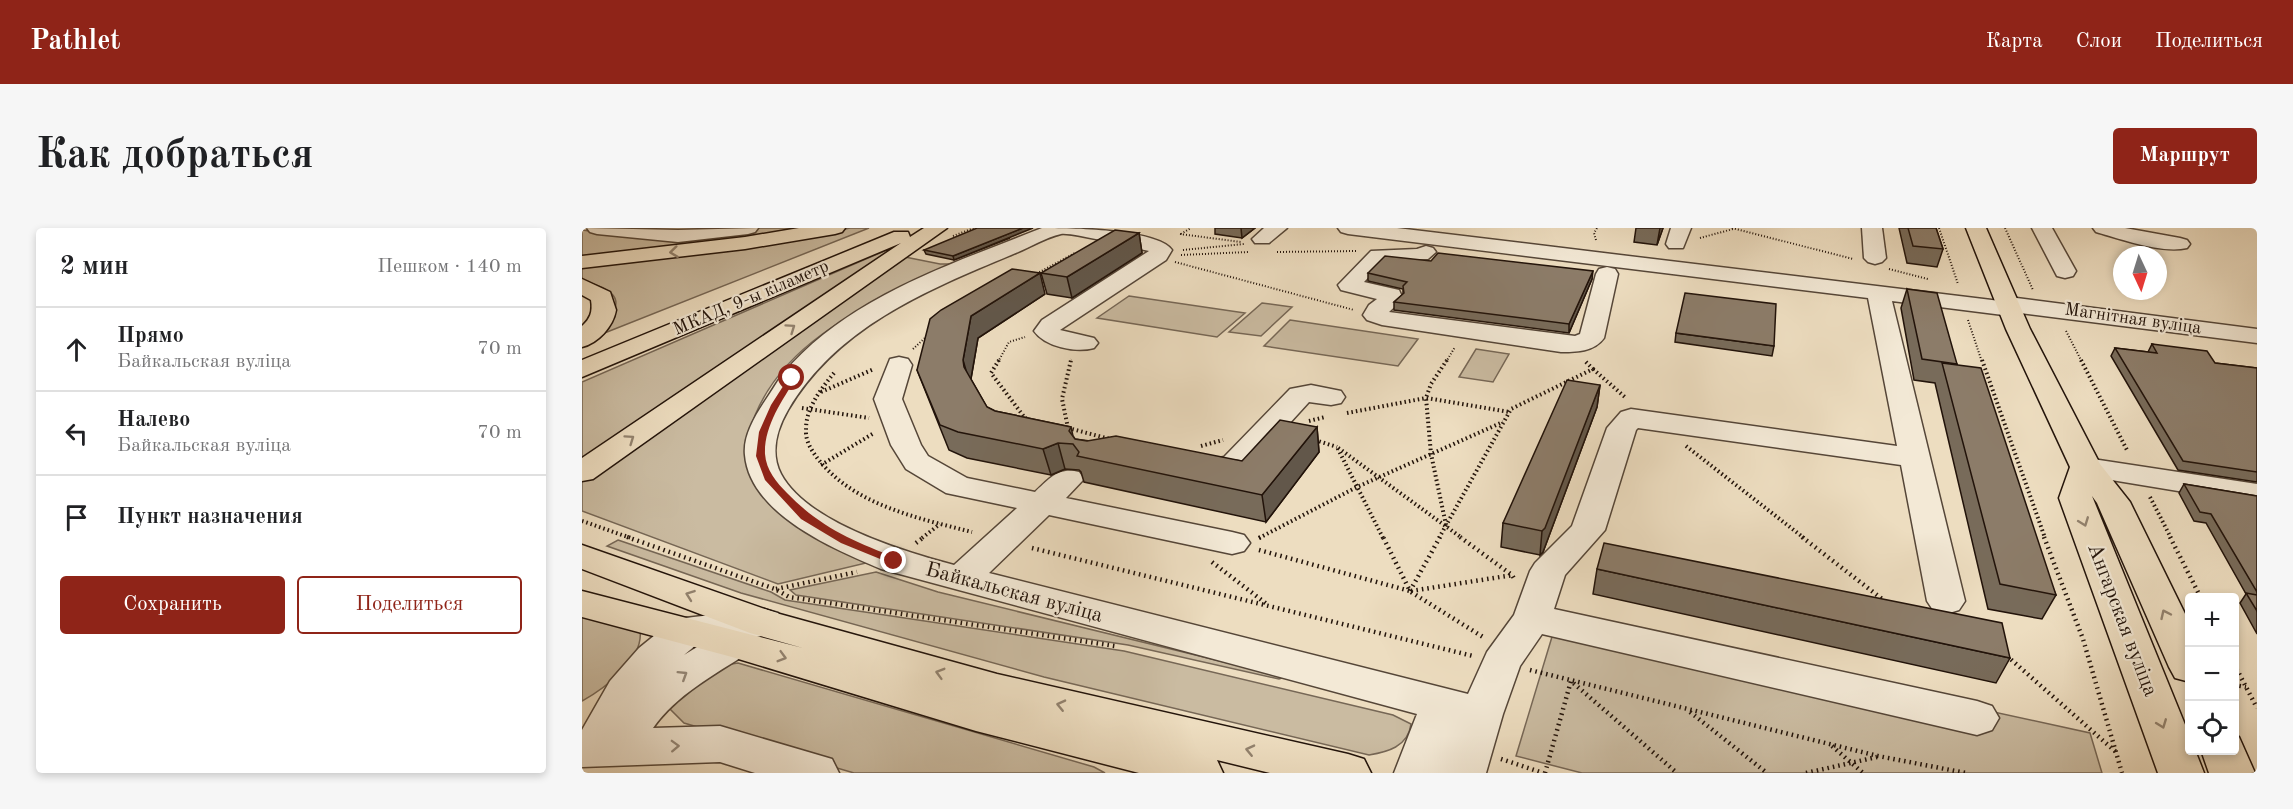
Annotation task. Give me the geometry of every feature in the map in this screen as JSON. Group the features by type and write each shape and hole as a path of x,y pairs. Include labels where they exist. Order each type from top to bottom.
{"main road":[{"path":"582,262 745,243 835,228"},
{"name":"МКАД, 9-ы кіламетр","path":"582,352 885,228"},
{"name":"МКАД, 9-ы кіламетр","path":"582,369 920,228"},
{"path":"582,472 937,228"},
{"name":"Ангарская вуліца","path":"1976,228 2010,307 2086,467 2113,502 2185,656"},
{"path":"582,286 602,297 606,307 601,323 582,339"},
{"name":"Ангарская вуліца","path":"2086,467 2075,498 2181,773"},
{"path":"582,556 758,618 997,690 1348,773"},
{"path":"582,604 685,632 758,618 976,714 1120,749 1200,773"},
{"path":"2225,755 2232,773"}],"street":[{"path":"597,228 692,235 748,228"},
{"path":"942,257 1011,228"},
{"name":"Байкальская вуліца","path":"1059,228 904,296 841,333 813,356 792,378 775,405 763,432 760,456 770,480 798,511 845,541 894,561 961,579 1464,735"},
{"path":"1064,228 1156,246 1162,250 1159,255 1051,325 1046,331 1053,337 1080,341"},
{"name":"Магнітная вуліца","path":"1348,228 1440,239 1482,236 1880,273 2010,307 2042,307 2257,336"},
{"path":"1872,228 1915,458 1946,601"},
{"path":"2042,228 2065,271"},
{"path":"2103,228 2139,238 2180,244"},
{"path":"1440,239 1421,255 1378,255 1349,285 1391,295 1391,299 1377,310 1375,315 1382,318 1467,328 1562,344 1579,344 1591,338 1607,274"},
{"name":"Магнітная вуліца","path":"2152,343 2257,357"},
{"path":"896,362 888,399 895,422 917,462 957,486 1238,544"},
{"path":"1185,455 1212,469 1234,465 1300,395 1311,393 1334,410"},
{"path":"1417,773 1464,735 1504,658 1532,618 1548,571 1588,530 1622,428 1631,418 1915,458"},
{"path":"2086,467 2257,494"},
{"path":"961,579 1043,505 1068,479"},
{"path":"593,741 645,706 673,681 758,618"},
{"path":"1532,618 1977,718"},
{"path":"593,741 625,692 653,658 685,632"},
{"path":"593,741 720,744 816,773"}],"path":[{"path":"1183,228 1187,230"},
{"path":"1592,228 1594,233"},
{"path":"1732,228 1854,260"},
{"path":"2005,228 2048,322 2067,331 2199,593"},
{"path":"1180,234 1263,243 1296,250 1360,251"},
{"path":"1030,278 1108,236"},
{"path":"1159,255 1208,252 1263,243"},
{"path":"1159,255 1263,243"},
{"path":"1159,255 1375,315"},
{"path":"1880,273 1938,281"},
{"path":"1948,284 1958,286"},
{"path":"1446,526 1431,454 1426,398 1431,384 1467,328"},
{"path":"933,330 896,362 821,392 811,409 806,427 807,442 821,465 846,486 893,509 1003,541 1270,606 1504,658 1571,681 1878,756 1966,773"},
{"path":"1036,420 1025,418 991,373 1010,342 1046,331"},
{"path":"1068,428 1062,399 1080,341"},
{"path":"1579,344 1582,357 1593,369 1650,419 1889,604"},
{"path":"1410,591 1511,409 1593,369"},
{"path":"1185,455 1334,410 1426,398 1509,412"},
{"path":"775,405 895,422"},
{"path":"2001,419 2083,639 2122,773"},
{"path":"1238,544 1504,421"},
{"path":"821,465 895,422"},
{"path":"1057,426 1111,439"},
{"path":"1271,428 1337,447 1379,477 1512,575 1532,618"},
{"path":"1337,447 1410,591"},
{"path":"582,521 758,618"},
{"path":"1168,529 1270,606"},
{"path":"1238,544 1410,591 1504,658"},
{"path":"758,618 867,569"},
{"path":"1410,591 1548,571"},
{"path":"758,618 789,597 1117,647"},
{"path":"2000,650 2116,752"},
{"path":"2239,671 2257,708"},
{"path":"1464,735 1544,773 1571,681"},
{"path":"1571,681 1677,773"},
{"path":"2239,686 2247,687"},
{"path":"1687,709 1767,773"},
{"path":"1832,745 1863,773"},
{"path":"1806,773 1878,756"}],"shaded area":[{"path":"760,228 822,228 582,259 582,230 612,234 740,232"},
{"path":"850,228 869,228 597,336 612,316 616,301 607,290 582,281 582,265 823,234"},
{"path":"889,249 893,250 582,465 582,382"},
{"path":"900,256 940,264 956,264 862,309 832,327 805,348 781,372 762,400 749,433 807,530 866,563 778,584 582,511 582,479"},
{"path":"1129,296 1245,313 1217,337 1097,318"},
{"path":"1262,303 1292,307 1261,336 1229,332"},
{"path":"1290,320 1418,339 1398,366 1264,346"},
{"path":"1476,349 1509,354 1493,382 1459,377"},
{"path":"618,540 771,592 785,600 1124,651 1393,715 1411,724 1406,738 1396,747 1369,755 1044,677 741,593 607,546"},
{"path":"876,572 938,592 1285,677 1279,679 1128,645 796,595 790,590"},
{"path":"582,613 640,631 640,642 636,652 621,672 582,701"},
{"path":"1558,617 2090,733 2102,773 1582,773 1516,756"},
{"path":"738,663 1094,767 1105,773 854,773 684,723 668,707 725,665"}],"building":[{"path":"977,228 1023,228 953,256 924,250"},
{"path":"1908,228 1936,228 1943,249 1913,246"},
{"path":"1115,230 1139,233 1067,277 1041,273"},
{"path":"1438,253 1593,271 1569,324 1394,302 1404,293 1403,286 1407,282 1368,273 1385,256 1431,261"},
{"path":"1012,269 1040,273 971,316 963,360 964,367 987,407 995,411 1071,427 1069,431 1075,439 1087,441 1116,436 1242,461 1280,420 1317,427 1262,495 1077,456 1079,452 1073,444 1058,443 1043,449 958,432 940,425 917,370 930,319 941,310"},
{"path":"1907,289 1937,293 1957,364 1922,359"},
{"path":"1685,293 1776,304 1774,346 1676,333"},
{"path":"2152,344 2207,351 2215,363 2257,368 2257,472 2183,461 2115,348 2157,353"},
{"path":"1942,363 1981,368 2056,595 2000,584"},
{"path":"1567,380 1600,385 1545,528 1542,531 1503,523"},
{"path":"2184,484 2257,496 2257,592 2211,514 2200,512"},
{"path":"1604,543 2002,623 2010,658 1597,569"},
{"path":"2246,593 2257,595 2257,611"}],"route":[{"path":"792,378 775,405 763,432 760,456 770,480 805,517 845,541 894,561"}]}
